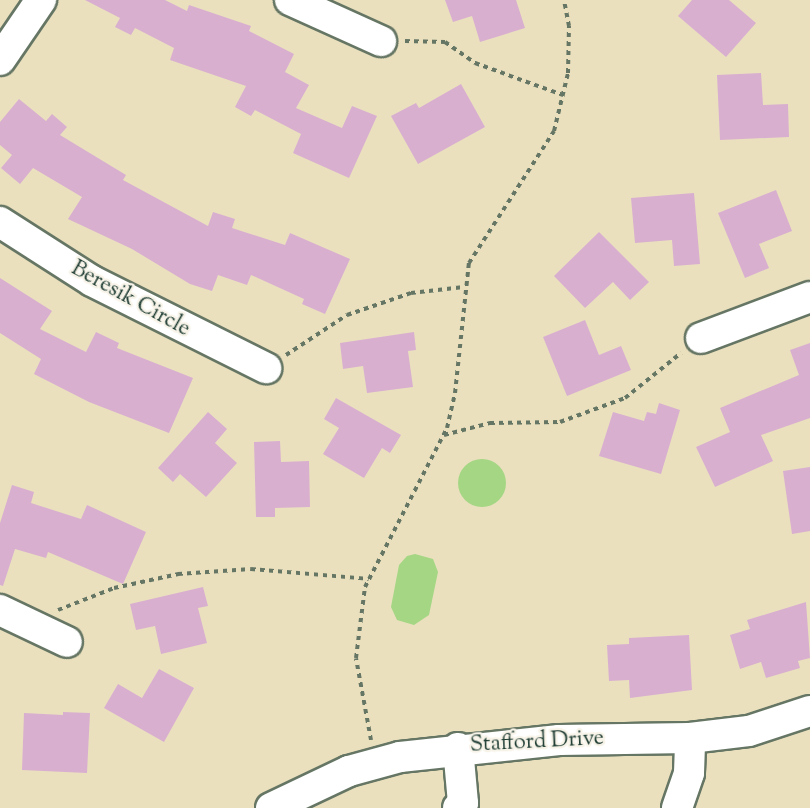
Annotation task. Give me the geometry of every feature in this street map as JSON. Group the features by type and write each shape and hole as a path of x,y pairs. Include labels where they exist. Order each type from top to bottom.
{"street":[{"path":"0,60 41,0"},
{"path":"290,0 381,41"},
{"name":"Beresik Circle","path":"0,222 92,281 177,327 266,368"},
{"path":"701,338 810,297"},
{"path":"13,616 67,642"},
{"name":"Stafford Drive","path":"271,808 349,771 458,748 559,740 690,738 749,731 810,711"},
{"path":"677,808 689,773 690,738"},
{"path":"458,748 463,803 458,808"}],"path":[{"path":"375,764 356,658 369,579 443,435 455,393 464,287 469,263 554,131 568,73 569,26 564,0"},
{"path":"381,41 445,42 475,63 562,95"},
{"path":"266,368 347,315 411,293 464,287"},
{"path":"443,435 490,423 560,422 625,398 701,338"},
{"path":"13,616 114,588 178,574 251,569 369,579"}],"green space":[{"path":"482,459 499,466 506,483 499,500 482,507 465,500 458,483 465,466"},
{"path":"415,554 433,559 438,572 429,615 414,625 397,620 391,607 399,565 407,556"}],"building":[{"path":"85,0 165,0 187,11 189,5 251,26 249,31 294,54 285,72 309,85 296,108 342,128 352,106 377,116 349,178 293,153 301,134 255,110 251,116 235,107 246,86 170,60 174,48 135,28 131,35 115,27 120,18"},
{"path":"445,0 516,0 525,28 480,42 472,16 453,22"},
{"path":"692,0 729,0 756,23 726,57 678,16"},
{"path":"761,73 763,105 788,104 789,137 720,140 717,75"},
{"path":"461,84 485,127 418,164 391,116 416,103 419,108"},
{"path":"19,99 46,121 52,114 67,127 60,135 126,175 123,180 208,226 213,212 235,219 232,228 285,245 290,233 350,259 325,314 302,304 304,299 251,275 247,285 218,275 212,291 190,284 132,249 68,219 82,197 33,168 20,184 1,168 12,155 0,145 0,122"},
{"path":"776,190 792,231 759,244 769,268 745,278 718,213"},
{"path":"694,193 700,264 674,266 672,240 635,243 631,198"},
{"path":"599,232 649,282 630,300 613,282 585,308 554,276"},
{"path":"0,278 52,311 40,329 86,352 96,332 119,343 117,348 193,378 169,433 89,402 34,374 41,359 0,333"},
{"path":"585,320 599,355 621,346 631,370 567,396 543,337"},
{"path":"414,332 416,350 408,351 413,387 367,393 363,366 343,369 340,343"},
{"path":"810,343 810,418 761,435 773,461 715,487 696,447 730,432 720,408 799,375 790,350"},
{"path":"336,398 401,435 390,453 382,448 364,478 323,454 339,428 324,419"},
{"path":"659,403 680,410 661,474 599,456 613,412 644,421 647,412 656,414"},
{"path":"208,412 227,429 215,443 237,463 206,497 180,474 173,482 158,468"},
{"path":"280,441 281,462 309,461 310,507 275,508 275,517 256,517 254,442"},
{"path":"810,467 810,531 792,534 783,471"},
{"path":"12,485 34,492 31,503 81,519 87,505 146,532 123,584 48,552 46,558 15,549 3,586 0,585 0,523"},
{"path":"203,587 208,606 198,608 207,643 161,654 155,626 136,630 130,604"},
{"path":"806,602 810,658 798,661 800,668 766,678 761,662 740,669 730,635 750,629 747,620"},
{"path":"689,635 692,690 630,698 629,680 609,681 607,645 629,644 629,638"},
{"path":"159,669 194,688 164,742 104,708 118,684 142,698"},
{"path":"63,712 90,713 87,773 22,770 24,713 63,715"}]}
